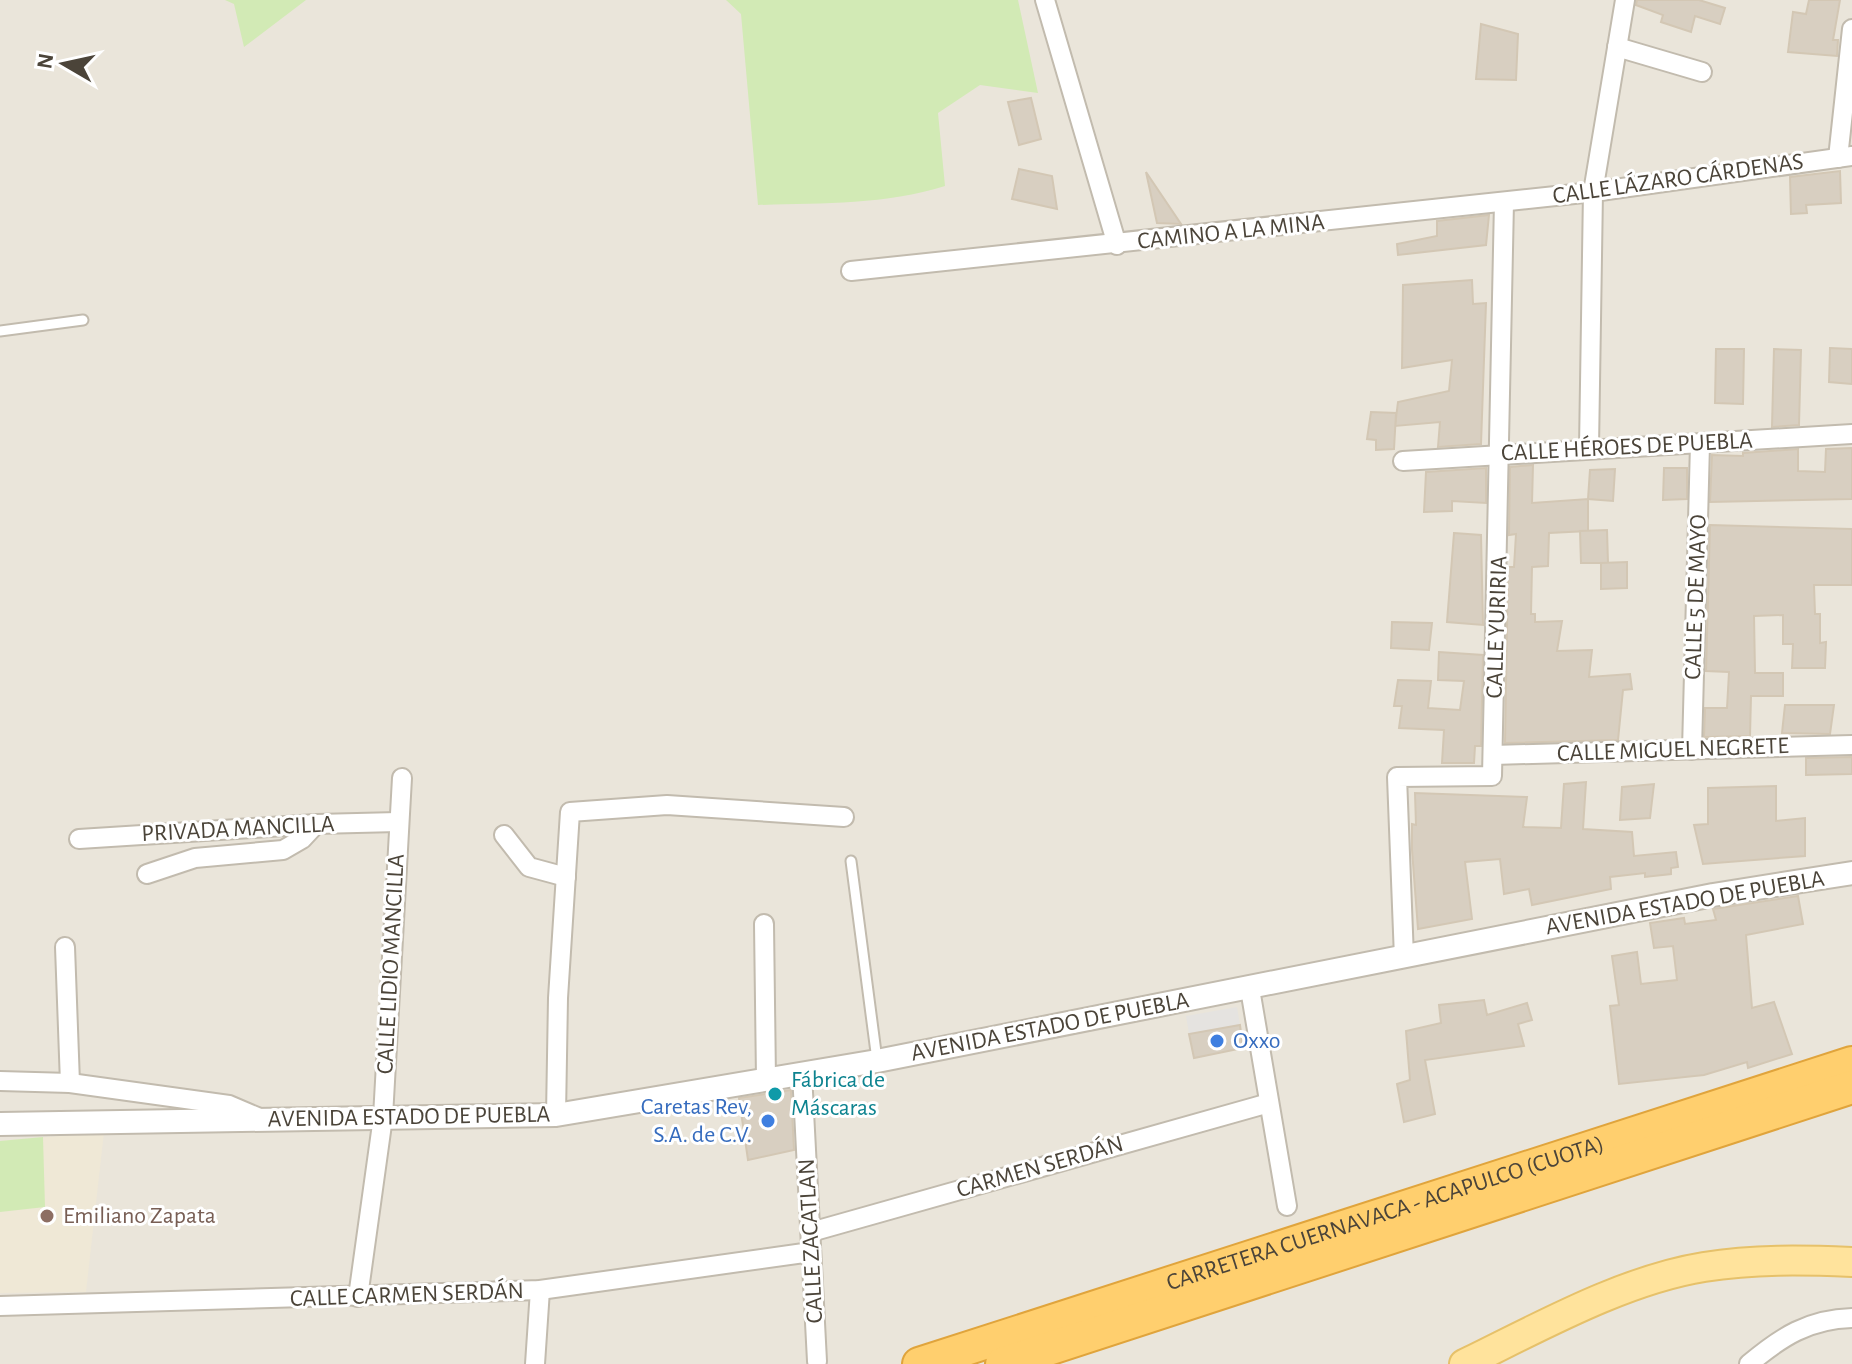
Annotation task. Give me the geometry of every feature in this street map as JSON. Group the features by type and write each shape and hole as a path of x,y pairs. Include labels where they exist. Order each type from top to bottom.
{"highway":[{"name":"CARRETERA CUERNAVACA - ACAPULCO (CUOTA)","path":"919,1364 1852,1063"},
{"name":"CARRETERA CUERNAVACA - ACAPULCO (CUOTA)","path":"1002,1364 1852,1087"}],"main road":[{"path":"1464,1364 1659,1277 1703,1267 1769,1259 1852,1262"}],"street":[{"name":"CAMINO A LA MINA","path":"1045,0 1117,245 1504,202"},
{"path":"1589,448 1593,192 1625,0"},
{"path":"1845,157 1852,29"},
{"path":"1617,47 1702,72"},
{"name":"CALLE LÁZARO CÁRDENAS","path":"1504,202 1845,157"},
{"name":"CALLE YURIRIA","path":"1493,755 1502,453 1504,202"},
{"path":"851,271 1117,245"},
{"name":"CALLE HÉROES DE PUEBLA","path":"1403,461 1852,434"},
{"name":"CALLE 5 DE MAYO","path":"1692,750 1700,444"},
{"name":"CALLE MIGUEL NEGRETE","path":"1493,755 1852,745"},
{"path":"1404,958 1397,777 1492,776 1493,755"},
{"name":"CALLE LIDIO MANCILLA","path":"358,1297 383,1117 402,778"},
{"path":"556,1115 558,998 570,812 667,805 844,817"},
{"name":"PRIVADA MANCILLA","path":"79,839 398,822"},
{"path":"147,874 195,858 283,850 302,839 316,824"},
{"path":"504,835 529,867 566,877"},
{"name":"AVENIDA ESTADO DE PUEBLA","path":"0,1124 556,1115 877,1061 1713,895 1852,873"},
{"path":"764,924 766,1079"},
{"path":"65,947 70,1083"},
{"path":"1250,989 1287,1206"},
{"name":"CALLE ZACATLAN","path":"802,1073 817,1361"},
{"path":"0,1081 70,1083 229,1105 265,1121"},
{"name":"CARMEN SERDÁN","path":"811,1232 1269,1103"},
{"name":"CALLE CARMEN SERDÁN","path":"0,1306 540,1290 811,1252"},
{"path":"535,1364 540,1290"},
{"path":"1749,1364 1779,1339 1811,1323 1852,1318"}],"lane":[{"path":"0,331 83,320"},
{"path":"851,861 877,1061"}],"shaded area":[{"path":"0,0 1852,0 1852,1364 0,1364"},
{"path":"1237,1007 1240,1025 1189,1034 1186,1016"},
{"name":"Emiliano Zapata","path":"104,1132 86,1292 0,1293 0,1141"}],"green space":[{"path":"225,0 306,0 244,47 234,4"},
{"path":"726,0 1018,0 1038,93 980,85 938,113 945,186 876,200 758,205 741,14"},
{"path":"43,1137 45,1207 0,1212 0,1141"}],"building":[{"path":"1637,0 1699,0 1725,8 1720,24 1695,16 1691,32 1661,22 1663,15 1636,5"},
{"path":"1809,0 1840,0 1833,40 1838,40 1837,56 1788,52 1793,12 1806,14"},
{"path":"1481,24 1518,34 1516,80 1476,79"},
{"path":"1031,98 1041,139 1019,145 1008,102"},
{"path":"1019,169 1052,176 1057,209 1012,199"},
{"path":"1840,171 1841,203 1806,205 1807,213 1791,214 1790,177"},
{"path":"1146,172 1181,224 1157,223"},
{"path":"1489,215 1486,245 1398,255 1397,244 1437,236 1437,221"},
{"path":"1472,280 1473,304 1486,303 1481,444 1438,447 1440,422 1395,426 1398,402 1449,391 1452,360 1402,368 1403,285"},
{"path":"1830,348 1852,349 1852,384 1829,382"},
{"path":"1716,349 1744,349 1743,404 1715,403"},
{"path":"1774,349 1801,350 1799,425 1772,427"},
{"path":"1371,412 1396,413 1394,449 1376,450 1376,440 1367,439"},
{"path":"1852,448 1852,499 1710,502 1712,455 1743,456 1743,453 1798,449 1798,471 1825,472 1826,449"},
{"path":"1533,465 1532,503 1588,499 1588,531 1549,533 1548,566 1532,567 1531,614 1535,614 1535,622 1562,621 1557,651 1592,650 1589,677 1630,674 1632,689 1623,690 1618,740 1505,743 1508,567 1514,567 1516,534 1509,535 1510,467"},
{"path":"1486,468 1486,503 1452,501 1452,511 1424,512 1426,472"},
{"path":"1664,468 1687,468 1687,499 1663,500"},
{"path":"1615,469 1613,501 1588,499 1590,470"},
{"path":"1710,525 1852,529 1852,585 1814,585 1815,614 1820,614 1820,643 1826,642 1825,668 1792,668 1793,644 1783,644 1783,615 1754,616 1755,673 1783,673 1783,696 1751,696 1750,736 1704,737 1705,708 1727,708 1729,672 1706,671"},
{"path":"1607,530 1608,563 1581,563 1580,531"},
{"path":"1454,533 1481,535 1483,625 1447,622"},
{"path":"1627,562 1627,588 1601,589 1601,563"},
{"path":"1392,622 1432,623 1429,650 1391,648"},
{"path":"1439,652 1483,655 1481,746 1475,746 1474,763 1442,763 1444,730 1399,728 1402,706 1394,706 1398,680 1431,681 1428,708 1460,710 1464,681 1438,680"},
{"path":"1785,705 1834,705 1830,734 1782,733"},
{"path":"1852,757 1852,774 1806,775 1806,758"},
{"path":"1586,782 1583,829 1632,832 1634,856 1676,852 1678,867 1671,868 1671,874 1610,877 1611,889 1532,905 1529,889 1504,894 1500,859 1465,862 1472,919 1418,929 1412,850 1412,824 1416,825 1415,793 1527,797 1523,827 1561,828 1564,784"},
{"path":"1654,784 1650,818 1620,820 1622,787"},
{"path":"1776,786 1776,821 1805,818 1805,856 1703,864 1694,825 1708,824 1708,788"},
{"path":"1798,896 1803,924 1746,935 1752,1008 1774,1002 1792,1054 1748,1068 1747,1062 1704,1075 1619,1084 1610,1006 1619,1005 1612,956 1637,952 1641,984 1677,980 1673,946 1654,948 1650,923 1684,918 1685,924 1716,920 1713,909"},
{"path":"1484,1000 1487,1015 1527,1003 1532,1020 1518,1024 1524,1046 1425,1060 1435,1114 1404,1122 1397,1084 1410,1080 1406,1031 1441,1023 1439,1005"},
{"path":"1240,1025 1243,1048 1194,1058 1189,1034"},
{"name":"Caretas Rev, S.A. de C.V.","path":"791,1090 794,1150 748,1160 739,1098"}],"place":[{"name":"Oxxo","path":"1217,1041"},
{"name":"Fábrica de Máscaras","path":"775,1094"},
{"name":"Caretas Rev, S.A. de C.V.","path":"768,1121"},
{"name":"Emiliano Zapata","path":"47,1216"}]}
